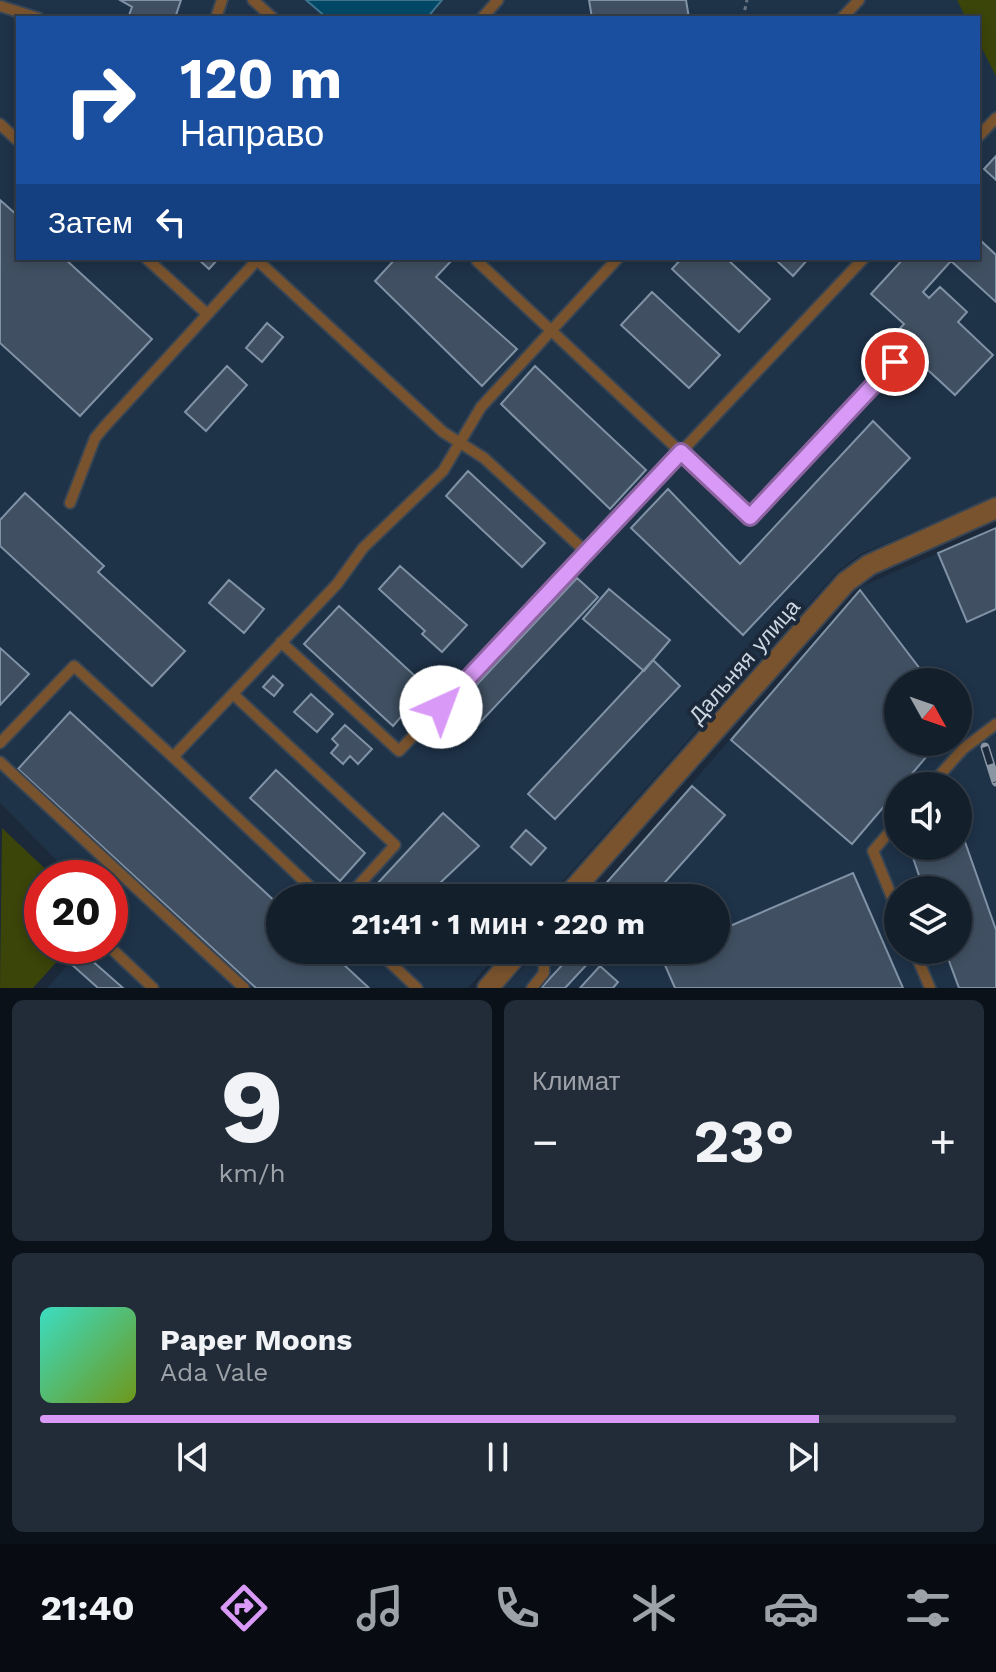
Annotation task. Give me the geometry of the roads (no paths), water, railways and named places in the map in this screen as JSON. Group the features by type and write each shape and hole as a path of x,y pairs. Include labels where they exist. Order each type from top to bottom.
{"street":[{"name":"Дальняя улица","path":"578,884 846,582 883,558 996,508"},
{"path":"488,988 509,964"}],"lane":[{"path":"253,0 271,16"},
{"path":"484,16 498,0"},
{"path":"844,16 859,0"},
{"path":"0,6 32,16"},
{"path":"980,135 996,118"},
{"path":"0,124 16,139"},
{"path":"148,260 206,313"},
{"path":"70,503 95,438 257,260"},
{"path":"259,260 443,432 484,458 586,552"},
{"path":"478,260 750,517 895,362"},
{"path":"173,757 337,584 363,548 443,471 481,407 616,260"},
{"path":"281,642 399,751 862,260"},
{"path":"0,743 74,666 307,884"},
{"path":"233,694 395,845 360,884"},
{"path":"942,772 963,749 996,724"},
{"path":"0,762 244,988"},
{"path":"884,838 873,851 884,878"},
{"path":"128,964 153,988"},
{"path":"392,964 417,988"},
{"path":"532,988 544,973 544,964"},
{"path":"920,964 930,988"}],"railway":[{"path":"985,747 996,782"}]}
